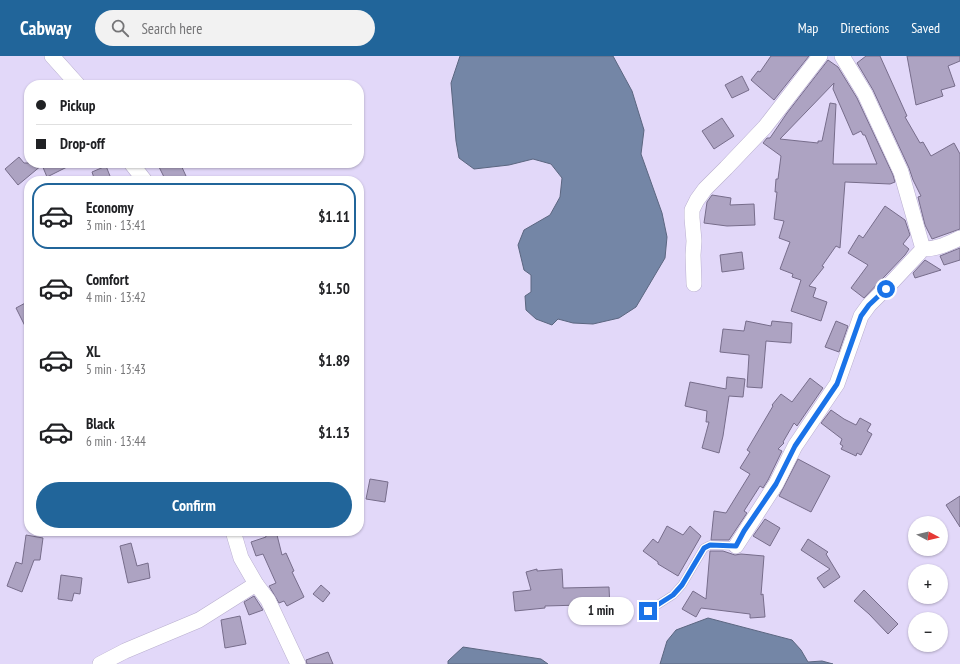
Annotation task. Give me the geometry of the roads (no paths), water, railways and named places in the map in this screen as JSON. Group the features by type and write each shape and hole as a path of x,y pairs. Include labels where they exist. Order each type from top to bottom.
{"street":[{"path":"52,56 74,80"},
{"path":"694,284 692,210 697,200 705,188 765,126 820,56"},
{"path":"842,56 865,94 901,172 923,249"},
{"path":"135,168 141,176"},
{"path":"736,546 744,531 776,484 795,446 837,384 861,316 869,305 923,249 933,249 960,238"},
{"path":"234,536 241,558 256,584 268,600 298,664"},
{"path":"100,664 125,651 199,620 256,584"}],"lane":[{"path":"648,611 673,595 682,585 704,548 710,545 736,546"}],"water":[{"path":"460,56 613,56 632,91 644,130 641,154 662,213 667,237 665,258 636,307 619,318 593,324 573,323 558,319 552,325 536,319 526,310 525,296 531,292 531,275 524,270 518,245 524,230 550,215 560,197 562,178 551,164 533,159 509,165 474,169 459,158 451,83"},
{"path":"708,618 792,640 801,650 808,662 822,661 833,664 660,664 667,641 676,630"},
{"path":"463,647 541,659 548,664 448,664 448,661"}]}
